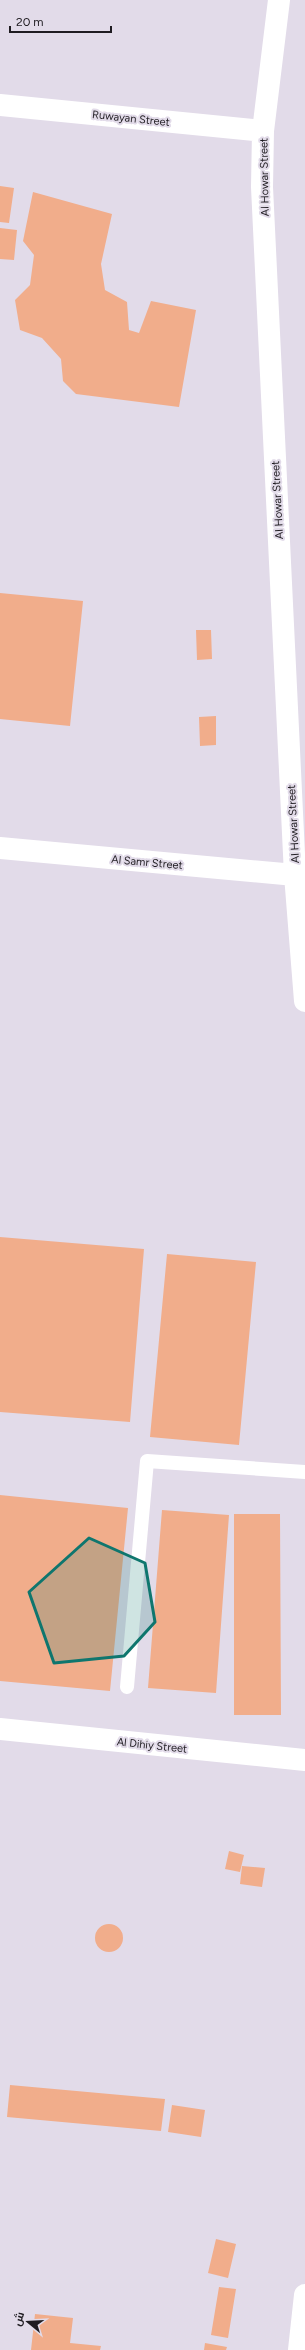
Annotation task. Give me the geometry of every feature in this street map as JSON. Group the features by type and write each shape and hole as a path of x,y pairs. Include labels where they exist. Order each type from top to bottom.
{"street":[{"name":"Al Howar Street","path":"280,0 263,131 262,187 295,875 305,1001"},
{"name":"Ruwayan Street","path":"0,105 263,131"},
{"name":"Al Samr Street","path":"0,848 295,875"},
{"name":"Al Dihiy Street","path":"0,1730 305,1760"},
{"path":"299,2350 305,2295"}],"lane":[{"path":"128,1687 147,1461 305,1472"}],"highlighted area":[{"path":"89,1538 145,1563 155,1622 124,1656 54,1663 29,1592"}],"building":[{"path":"0,186 14,188 9,223 0,222"},
{"path":"33,192 112,214 101,264 105,290 127,302 129,330 139,333 151,301 196,310 179,407 76,394 63,381 61,359 42,338 20,330 15,300 30,285 34,255 23,241"},
{"path":"0,228 17,230 14,260 0,259"},
{"path":"0,593 83,601 70,726 0,719"},
{"path":"196,630 211,630 212,659 197,660"},
{"path":"216,716 216,745 200,746 199,717"},
{"path":"0,1237 144,1249 130,1422 0,1412"},
{"path":"167,1254 256,1262 239,1445 150,1437"},
{"path":"0,1495 128,1508 110,1691 0,1681"},
{"path":"162,1510 229,1515 216,1693 148,1688"},
{"path":"234,1514 280,1514 281,1715 234,1715"},
{"path":"229,1851 244,1855 240,1872 225,1869"},
{"path":"242,1866 265,1868 262,1887 240,1884"},
{"path":"109,1924 119,1928 123,1938 119,1948 109,1952 99,1948 95,1938 99,1928"},
{"path":"10,2085 165,2099 161,2131 7,2117"},
{"path":"172,2105 205,2110 201,2137 168,2132"},
{"path":"216,2239 236,2244 228,2278 208,2273"},
{"path":"219,2287 236,2289 228,2338 211,2335"},
{"path":"35,2314 73,2318 70,2343 101,2346 100,2350 31,2350"},
{"path":"205,2343 227,2347 226,2350 204,2350"}]}
